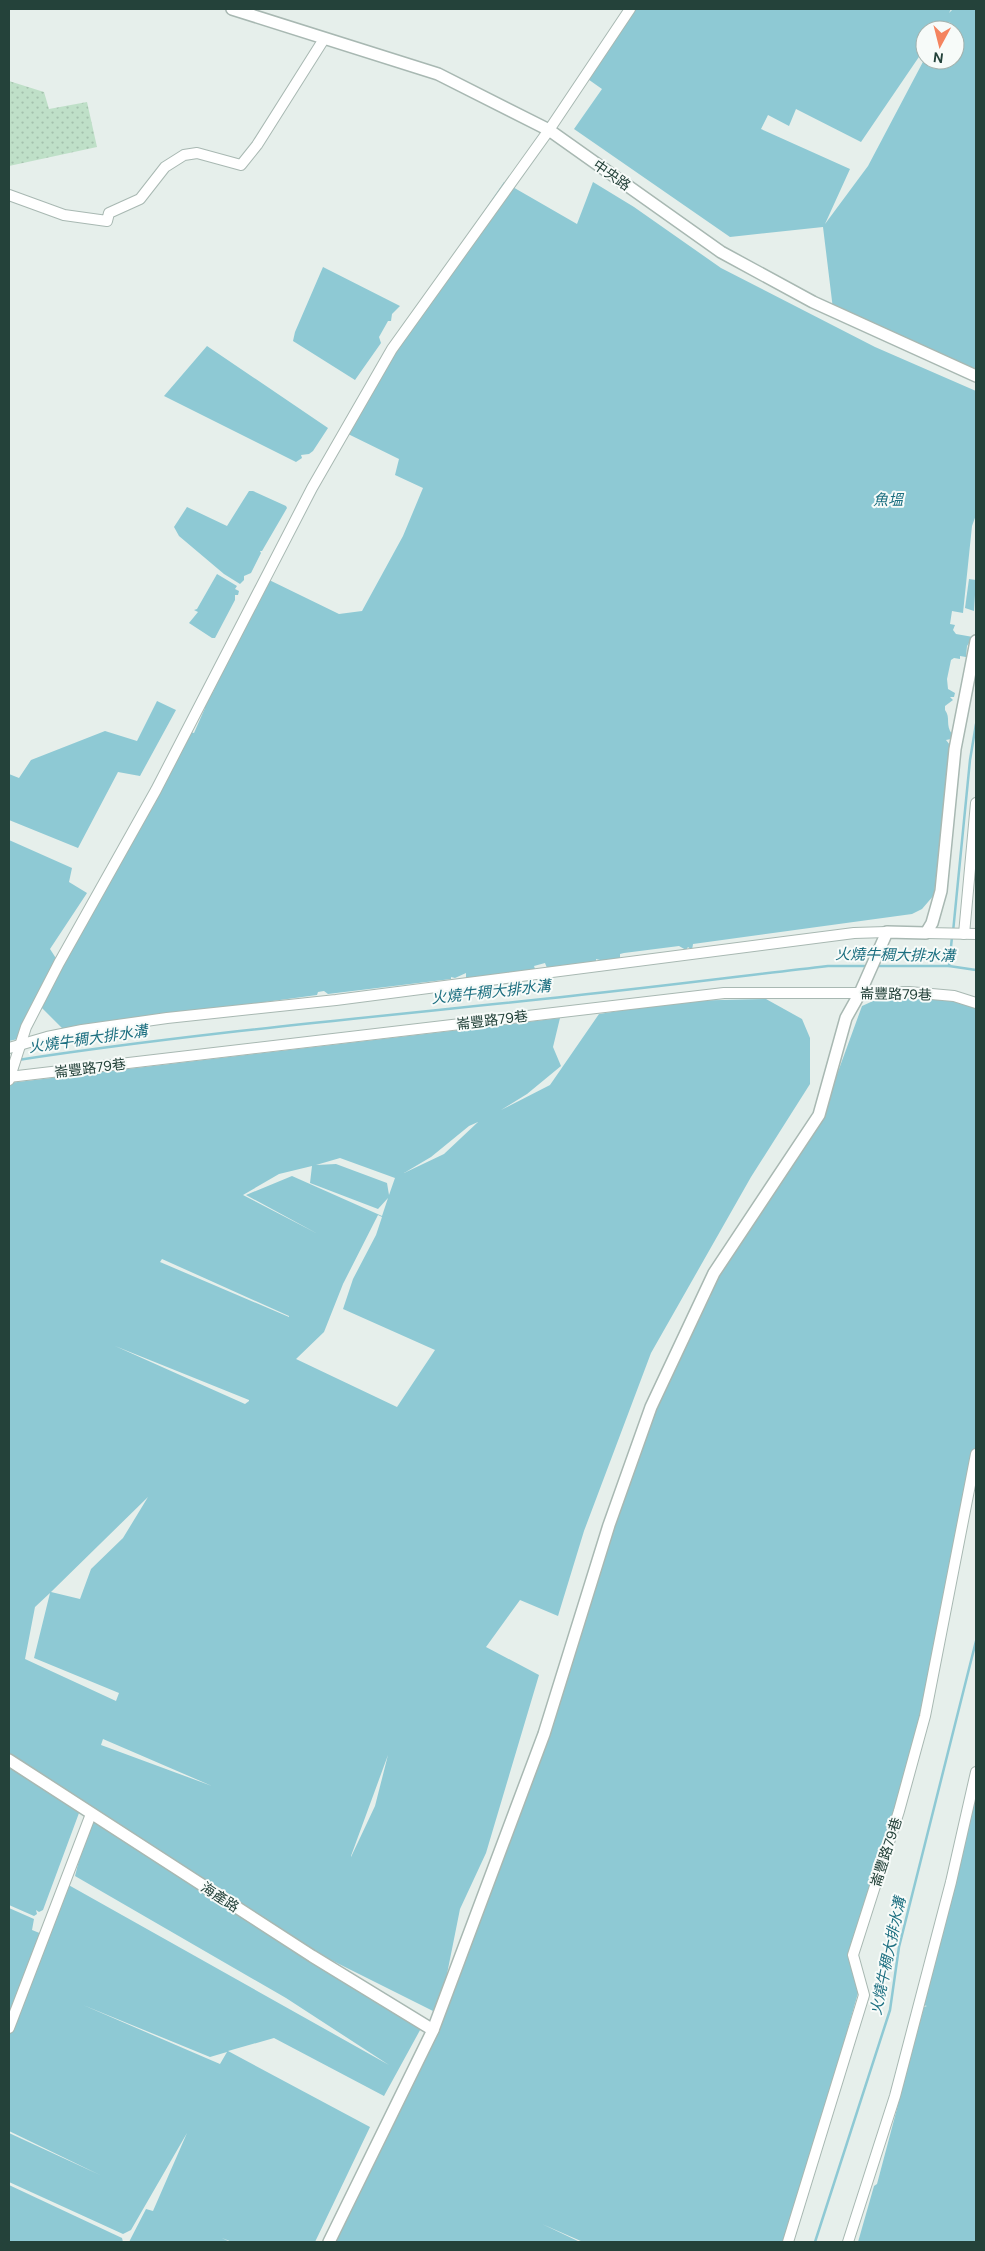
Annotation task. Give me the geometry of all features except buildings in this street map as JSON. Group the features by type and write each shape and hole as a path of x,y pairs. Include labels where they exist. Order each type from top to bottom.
{"street":[{"path":"9,1078 14,1046 156,790 312,488 406,327 549,130 630,9"},
{"name":"中央路","path":"236,10 438,74 549,130 721,252 813,302 976,376"},
{"path":"9,195 64,215 107,221 109,213 140,199 165,167 184,155 197,153 241,165 257,145 324,39"},
{"path":"926,933 932,923 941,891 955,749 976,641"},
{"path":"964,934 976,803"},
{"path":"329,2242 433,2030 544,1734 608,1526 651,1407 714,1273 818,1115 846,1018 860,994 887,932"},
{"path":"14,1046 82,1030 167,1018 336,1000 854,933 976,934"},
{"name":"崙豐路79巷","path":"9,1078 724,993 860,994 909,992 954,996 976,1003"},
{"name":"崙豐路79巷","path":"788,2242 864,1995 853,1955 899,1811 925,1716 976,1454"},
{"name":"海產路","path":"9,1760 312,1956 433,2030"},
{"path":"848,2242 895,2096 951,1882 976,1772"},
{"path":"9,2028 91,1814"}],"green space":[{"path":"9,81 44,92 49,109 87,102 97,147 9,166"}],"water":[{"path":"632,9 951,9 949,13 953,9 976,9 976,374 833,309 823,227 730,237 574,129 602,89 585,77","holes":["915,20 965,20 965,70 919,70 868,166 825,224 850,169 761,129 768,115 789,126 796,109 861,142 915,63"]},
{"name":"魚塭","path":"504,182 577,224 593,182 634,207 721,268 875,347 976,391 976,515 972,526 963,613 952,611 950,624 955,625 953,630 956,634 973,637 967,646 966,657 960,656 960,659 954,658 951,660 947,679 948,689 955,693 954,697 950,697 953,700 945,706 952,734 951,739 946,740 950,745 934,895 922,909 912,914 693,944 692,950 688,947 686,950 679,946 624,953 620,954 620,959 600,962 600,960 596,959 596,962 547,968 545,963 534,966 535,969 466,978 466,973 455,978 451,977 451,979 328,994 324,991 318,992 317,995 63,1029 39,1005 182,730 194,733 205,708 208,695 211,696 211,691 213,692 220,677 261,576 339,614 362,611 403,536 423,488 395,475 399,459 344,432 392,345"},
{"path":"323,267 400,306 392,314 391,321 388,321 379,337 381,343 355,380 293,341 295,332"},
{"path":"207,346 328,428 313,451 309,454 301,455 302,458 296,462 164,396"},
{"path":"249,491 253,491 287,508 262,551 260,551 261,553 251,573 244,576 244,580 240,584 224,574 179,536 174,527 187,507 227,526"},
{"path":"217,574 237,586 235,589 239,591 238,595 235,595 235,600 215,638 212,638 189,623 198,612 194,610 197,609"},
{"path":"969,579 976,580 974,611 965,608"},
{"path":"157,701 176,710 140,776 118,772 78,848 9,820 9,774 19,778 31,760 105,731 137,741"},
{"path":"9,840 72,868 69,882 87,893 50,949 59,963 22,1038 9,1041"},
{"path":"893,992 976,1002 976,1445 925,1702 900,1793 849,1952 858,1993 827,2102 783,2242 583,2242 542,2224 580,2242 336,2242 439,2014 323,1956 425,2021 384,2096 274,2038 228,2051 370,2127 315,2242 232,2242 222,2238 230,2242 129,2242 146,2209 153,2211 187,2133 131,2230 123,2234 9,2182 9,2133 100,2175 9,2131 9,1908 34,1919 32,1930 42,1934 65,1883 389,2065 286,1998 75,1876 91,1814 9,1755 9,1083 560,1018 553,1047 561,1066 527,1094 501,1110 550,1085 599,1014 637,1008 639,1002 766,999 802,1019 810,1038 810,1084 751,1177 651,1353 584,1531 558,1616 520,1600 486,1647 539,1675 486,1853 460,1909 440,2009 536,1756 637,1446 711,1295 702,1290 831,1091 862,1006","holes":["478,1122 444,1154 404,1173 431,1157 469,1126","340,1158 395,1178 389,1195 387,1183 336,1164 316,1165","312,1166 310,1183 378,1209 388,1198 382,1216 292,1176 246,1195 318,1234 243,1195 279,1174","378,1215 382,1217 376,1235 353,1279 343,1309 435,1350 397,1407 296,1359 324,1332 343,1284","162,1259 289,1317 160,1262","115,1346 249,1400 245,1404","148,1497 123,1538 91,1569 80,1599 51,1592","50,1593 34,1658 119,1693 116,1701 25,1659 35,1607","103,1739 212,1786 101,1745","388,1755 375,1806 351,1857","83,2005 210,2057 227,2052 220,2064"]},
{"path":"9,1766 79,1813 43,1910 39,1912 36,1910 37,1914 34,1916 9,1905"},
{"path":"976,1789 976,2242 858,2242 874,2186 877,2184 924,2007 927,2006 923,2005"},
{"path":"9,2185 122,2238 123,2242 9,2242"}],"waterway":[{"path":"953,932 970,760 976,724"},
{"path":"949,966 952,937"},
{"name":"火燒牛稠大排水溝","path":"18,1060 156,1041 603,993 828,966 869,966"},
{"name":"火燒牛稠大排水溝","path":"877,966 949,966 976,970"},
{"name":"火燒牛稠大排水溝","path":"815,2242 890,2010 899,1947 976,1641"}]}
